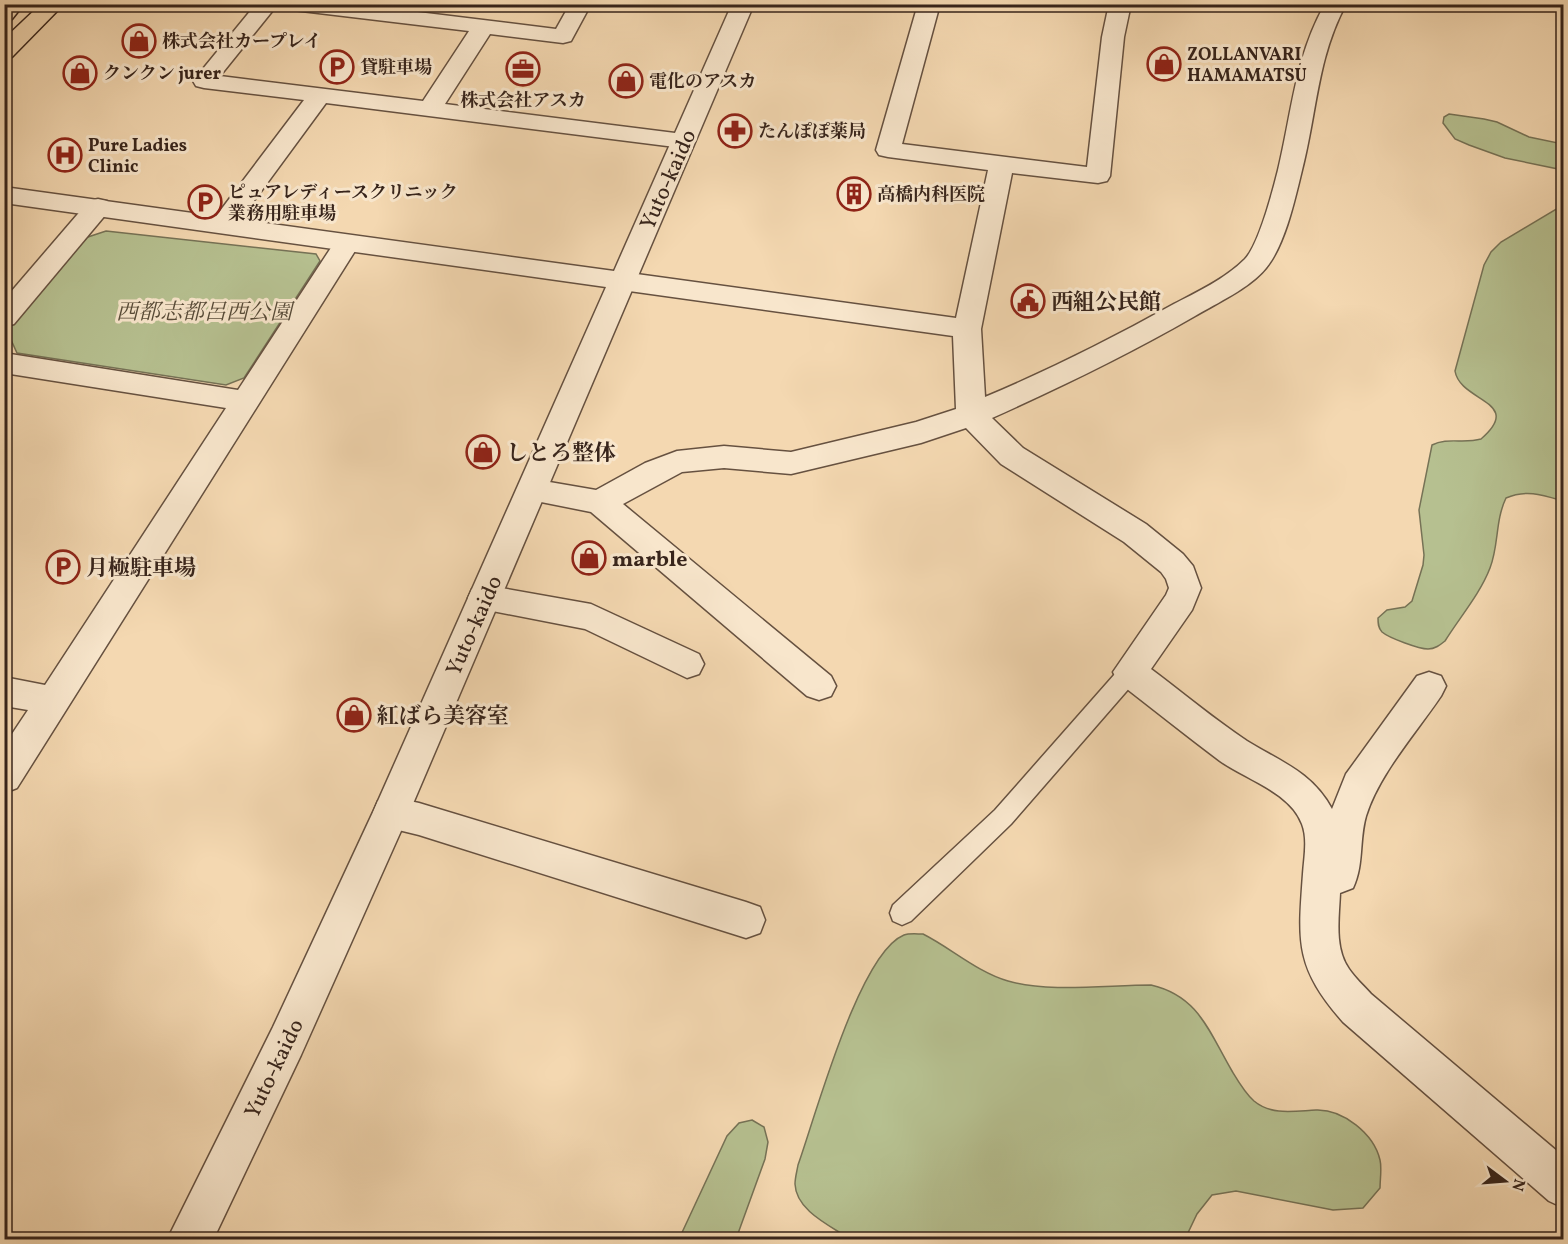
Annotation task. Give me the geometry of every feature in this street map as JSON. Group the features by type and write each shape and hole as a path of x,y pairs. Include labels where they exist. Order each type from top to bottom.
{"main road":[{"path":"4,14 14,4"},
{"path":"4,52 54,4"}],"street":[{"path":"268,4 204,81 683,141"},
{"path":"293,4 563,36 581,4"},
{"name":"Yuto-kaido","path":"189,1239 287,1041 391,813 742,4"},
{"path":"929,4 888,150 1098,176 1113,37 1120,4"},
{"path":"600,502 677,462 724,457 791,463 921,432 971,415 1126,344 1222,289 1256,263 1264,252 1281,204 1314,51 1323,27 1336,4"},
{"path":"429,110 483,27"},
{"path":"223,225 319,96"},
{"path":"1001,164 968,329 971,415 1012,456 1135,533 1172,562 1182,575 1185,588 1180,601 1130,672 1234,751 1294,787 1310,803 1321,823 1324,843 1320,905 1321,953 1334,982 1357,1008 1563,1186"},
{"path":"4,195 968,329"},
{"path":"4,318 98,207"},
{"path":"4,777 347,243"},
{"path":"4,363 246,401"},
{"path":"532,490 600,502 819,686"},
{"path":"484,598 591,617 687,664"},
{"path":"1320,905 1336,891 1347,819 1359,785 1429,686"},
{"path":"4,691 54,701"},
{"path":"391,813 419,819 746,920"}],"lane":[{"path":"902,913 1003,817 1130,672"}],"green space":[{"path":"1449,114 1497,122 1529,137 1563,144 1563,170 1505,158 1455,139 1443,123 1444,117"},
{"path":"1563,205 1563,501 1528,493 1506,498 1500,515 1495,551 1486,578 1445,641 1435,648 1428,649 1404,643 1382,632 1378,618 1387,610 1405,607 1412,601 1423,565 1419,510 1432,445 1444,441 1481,439 1493,426 1496,417 1493,409 1486,402 1459,381 1455,371 1484,265 1491,252 1501,242"},
{"name":"西都志都呂西公園","path":"106,231 316,254 320,261 244,378 226,385 17,353 7,331 85,238"},
{"path":"923,934 986,972 1024,985 1078,988 1151,985 1167,990 1181,998 1201,1017 1239,1083 1254,1101 1276,1111 1316,1110 1337,1114 1364,1132 1377,1150 1380,1160 1380,1188 1363,1208 1333,1210 1236,1191 1212,1195 1197,1214 1185,1239 850,1239 816,1217 801,1202 795,1184 798,1165 840,1039 871,972 887,948 904,935"},
{"path":"752,1120 764,1127 768,1142 765,1159 736,1239 679,1239 727,1136 739,1123"}],"place":[{"name":"株式会社カープレイ","path":"139,41"},
{"name":"ZOLLANVARI HAMAMATSU","path":"1164,64"},
{"name":"貸駐車場","path":"337,67"},
{"name":"株式会社アスカ","path":"523,69"},
{"name":"クンクン jurer","path":"80,73"},
{"name":"電化のアスカ","path":"626,81"},
{"name":"たんぽぽ薬局","path":"735,131"},
{"name":"Pure Ladies Clinic","path":"65,155"},
{"name":"高橋内科医院","path":"854,194"},
{"name":"ピュアレディースクリニック 業務用駐車場","path":"205,202"},
{"name":"西組公民館","path":"1028,301"},
{"name":"しとろ整体","path":"483,452"},
{"name":"marble","path":"589,558"},
{"name":"月極駐車場","path":"63,567"},
{"name":"紅ばら美容室","path":"354,715"}]}
